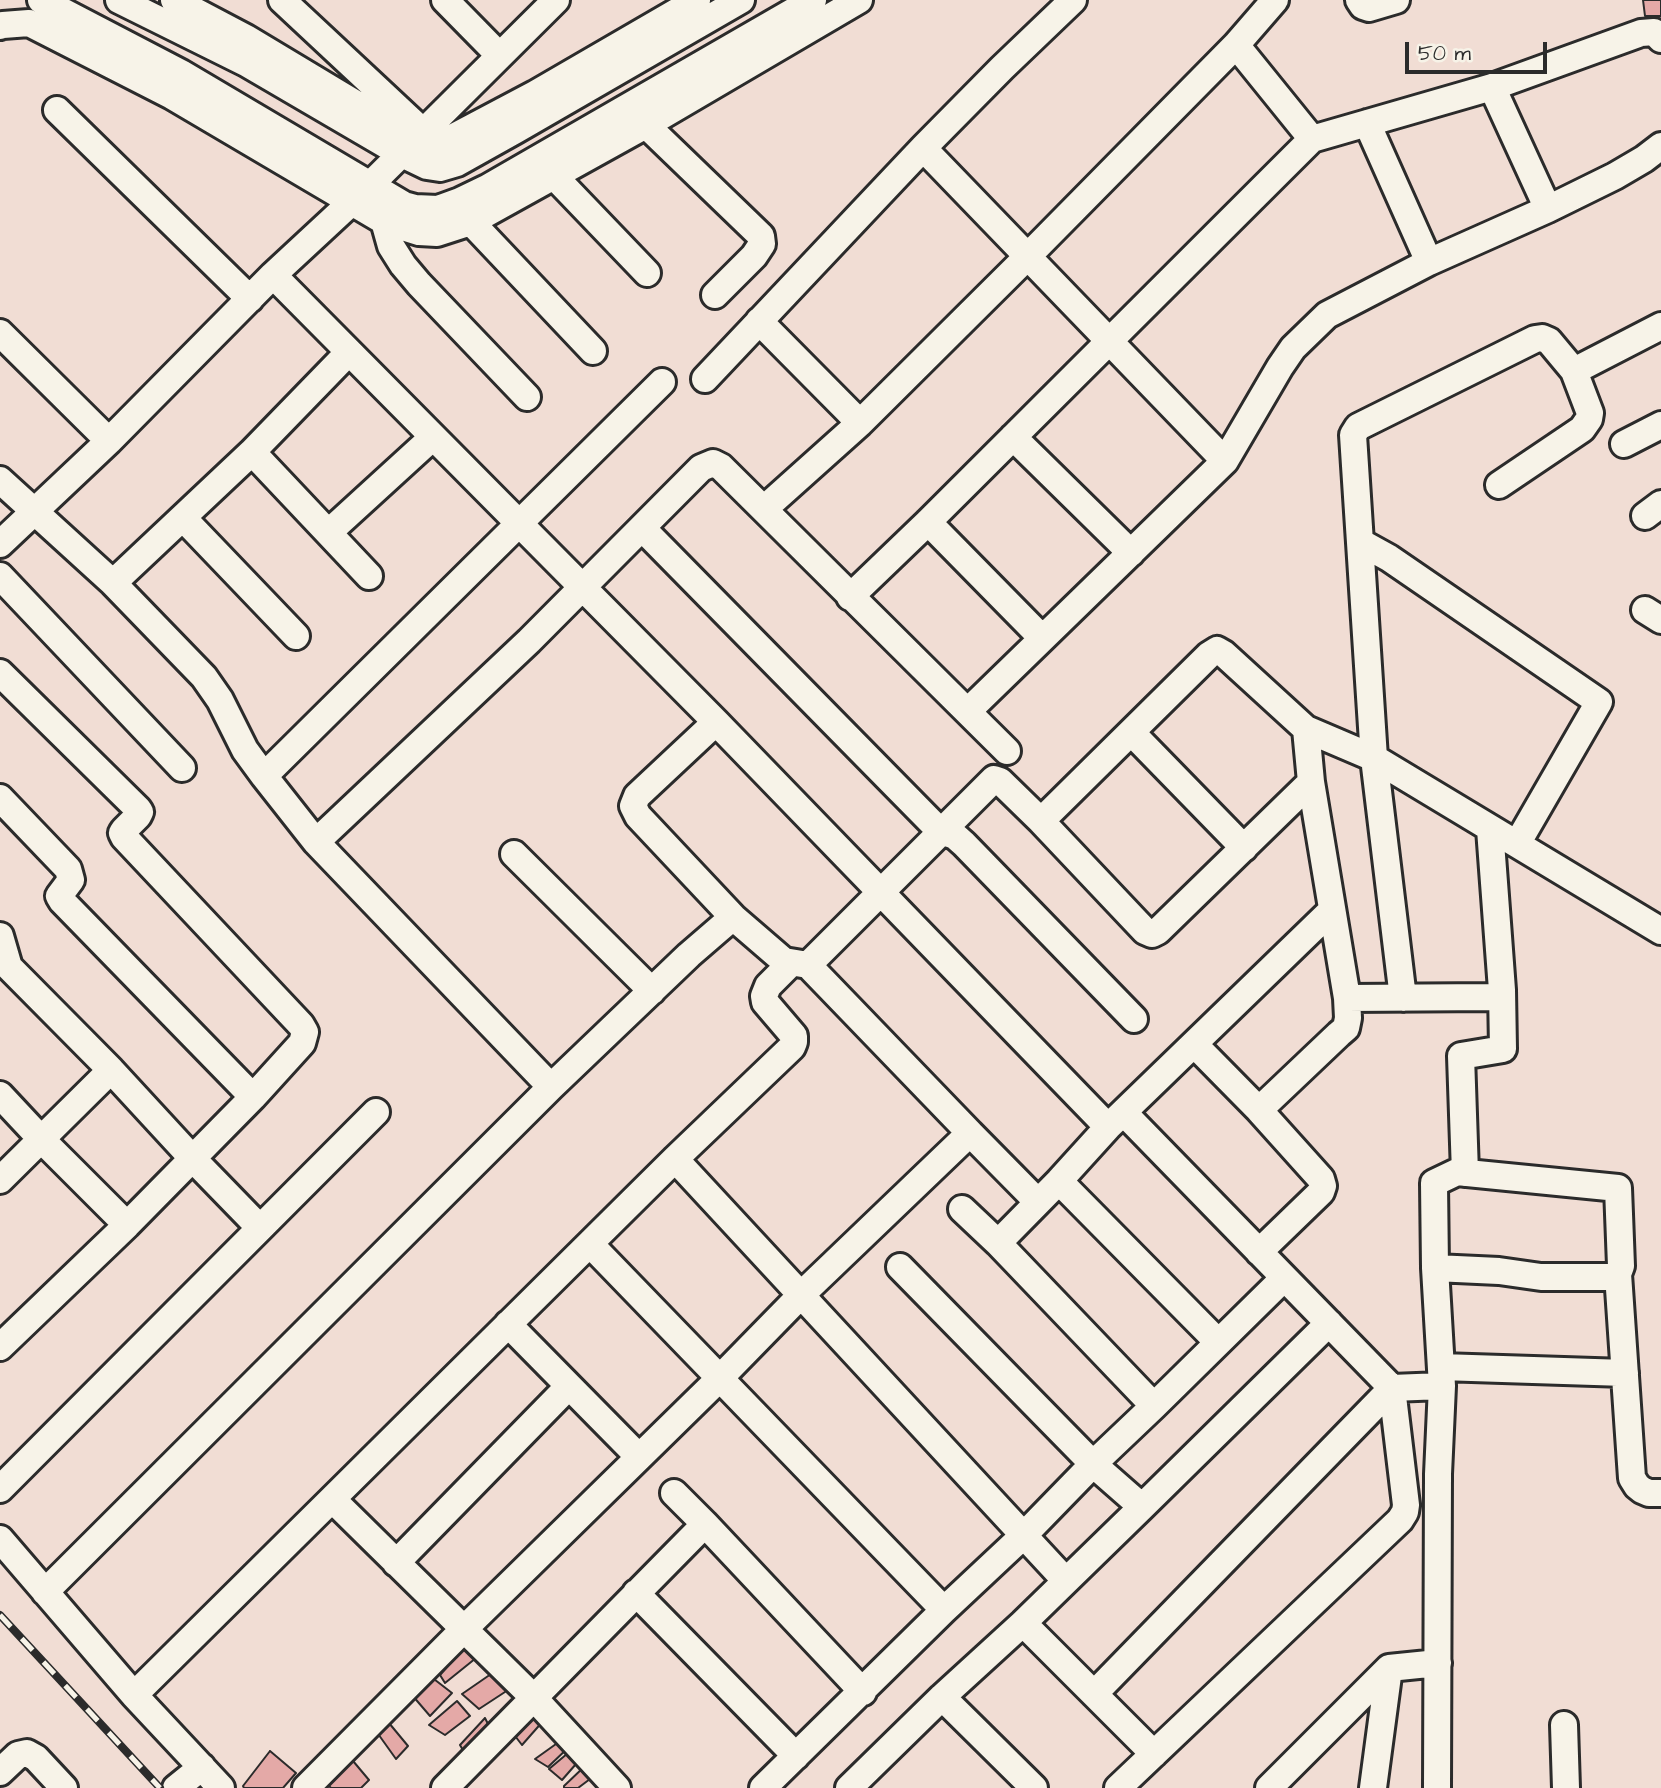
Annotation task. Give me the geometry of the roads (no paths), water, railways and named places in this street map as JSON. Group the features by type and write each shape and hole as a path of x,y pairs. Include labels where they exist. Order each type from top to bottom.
{"street":[{"path":"41,0 181,73 351,172 361,193 384,221 391,246 411,275 527,397"},
{"path":"119,0 413,142 433,146 535,94 697,0"},
{"path":"174,0 246,38 413,142"},
{"path":"282,0 413,142 427,166 440,168 457,163 741,0"},
{"path":"445,0 499,55"},
{"path":"0,544 109,441 273,275 361,193 556,0"},
{"path":"0,26 29,23 361,193 415,208 438,209 487,188 813,0"},
{"path":"384,221 419,232 437,233 471,222 646,125 859,0"},
{"path":"705,379 923,148 1073,0"},
{"path":"764,509 859,423 1027,257 1236,45 1275,0"},
{"path":"1359,0 1363,6 1369,8 1396,0"},
{"path":"850,597 1312,139 1492,87 1641,33 1654,32 1661,39"},
{"path":"1236,45 1312,139"},
{"path":"1492,87 1548,209"},
{"path":"57,110 250,299"},
{"path":"1367,123 1429,262"},
{"path":"646,125 761,236 762,244 754,256 715,295"},
{"path":"968,711 1225,461 1293,348 1327,315 1429,262 1615,176 1661,146"},
{"path":"923,148 1225,461"},
{"path":"554,176 648,273"},
{"path":"471,222 593,351"},
{"path":"273,275 716,722 881,893 1116,1120 1259,1251 1392,1388 1406,1505 1400,1520 1118,1788"},
{"path":"759,321 859,423"},
{"path":"1574,371 1661,326"},
{"path":"0,332 109,441"},
{"path":"1403,998 1374,758 1353,435 1358,427 1535,339 1542,338 1549,341 1574,371 1590,413 1589,419 1582,429 1499,485"},
{"path":"113,583 252,452 349,352"},
{"path":"264,776 662,382"},
{"path":"1624,444 1661,425"},
{"path":"329,532 433,437"},
{"path":"1013,437 1131,553"},
{"path":"252,452 369,576"},
{"path":"316,842 582,589 701,468 713,463 721,467 764,509 1007,751"},
{"path":"0,480 113,583 204,677 220,700 245,750 316,842 551,1087"},
{"path":"183,518 296,636"},
{"path":"928,522 1042,638"},
{"path":"642,528 940,831 955,836 964,844 1134,1019"},
{"path":"1360,542 1389,558 1599,702 1517,844"},
{"path":"0,576 182,768"},
{"path":"1041,821 1217,650 1306,729 1374,758 1661,932"},
{"path":"0,673 138,809 138,816 122,833 124,837 305,1032 302,1043 253,1097 127,1225 0,1348"},
{"path":"716,722 637,796 633,806 638,816 733,917 784,961 800,964 1038,1202"},
{"path":"1259,1110 1346,1028 1348,1018 1347,998 1311,782 1306,729"},
{"path":"1131,732 1244,848"},
{"path":"134,1695 792,1047 794,1036 765,1002 768,986 800,964 881,893 994,779 1000,781 1041,821 1145,931 1152,933 1158,931 1311,782"},
{"path":"0,798 68,869 71,880 59,896 62,901 253,1097"},
{"path":"1465,1173 1461,1055 1503,1049 1502,990 1490,829"},
{"path":"514,854 652,991"},
{"path":"998,1243 1116,1120 1332,910"},
{"path":"45,1592 551,1087 733,917"},
{"path":"0,936 9,967 111,1070 260,1228"},
{"path":"1347,998 1495,998 1502,990"},
{"path":"1194,1044 1259,1110 1324,1185 1321,1192 1259,1251"},
{"path":"0,1180 111,1070"},
{"path":"0,1094 127,1225"},
{"path":"0,1489 376,1112"},
{"path":"306,1788 801,1295 970,1133"},
{"path":"676,1159 1066,1581"},
{"path":"1437,1788 1441,1377 1434,1183 1457,1172 1618,1188 1621,1266 1618,1273 1632,1478 1642,1490 1661,1493"},
{"path":"1059,1181 1218,1342"},
{"path":"962,1209 1154,1406"},
{"path":"590,1244 944,1610"},
{"path":"900,1267 1093,1464 1142,1507"},
{"path":"1435,1268 1499,1271 1541,1278 1609,1277 1618,1273"},
{"path":"763,1788 1284,1278"},
{"path":"866,1782 942,1697 1023,1623 1329,1323"},
{"path":"508,1324 639,1457"},
{"path":"1094,1694 1392,1388 1441,1377 1625,1373"},
{"path":"396,1563 569,1386"},
{"path":"674,1493 863,1692"},
{"path":"332,1499 533,1698 617,1788"},
{"path":"445,1788 705,1524"},
{"path":"0,1539 134,1695 221,1788"},
{"path":"636,1593 796,1756"},
{"path":"1023,1623 1154,1754"},
{"path":"1269,1788 1389,1668 1438,1664"},
{"path":"1373,1788 1389,1668"},
{"path":"942,1697 1034,1788"},
{"path":"1564,1725 1566,1788"},
{"path":"0,1772 19,1755 27,1753 36,1758 64,1788"},
{"path":"176,1788 202,1767"}],"railway":[{"path":"0,1615 160,1788"}]}
